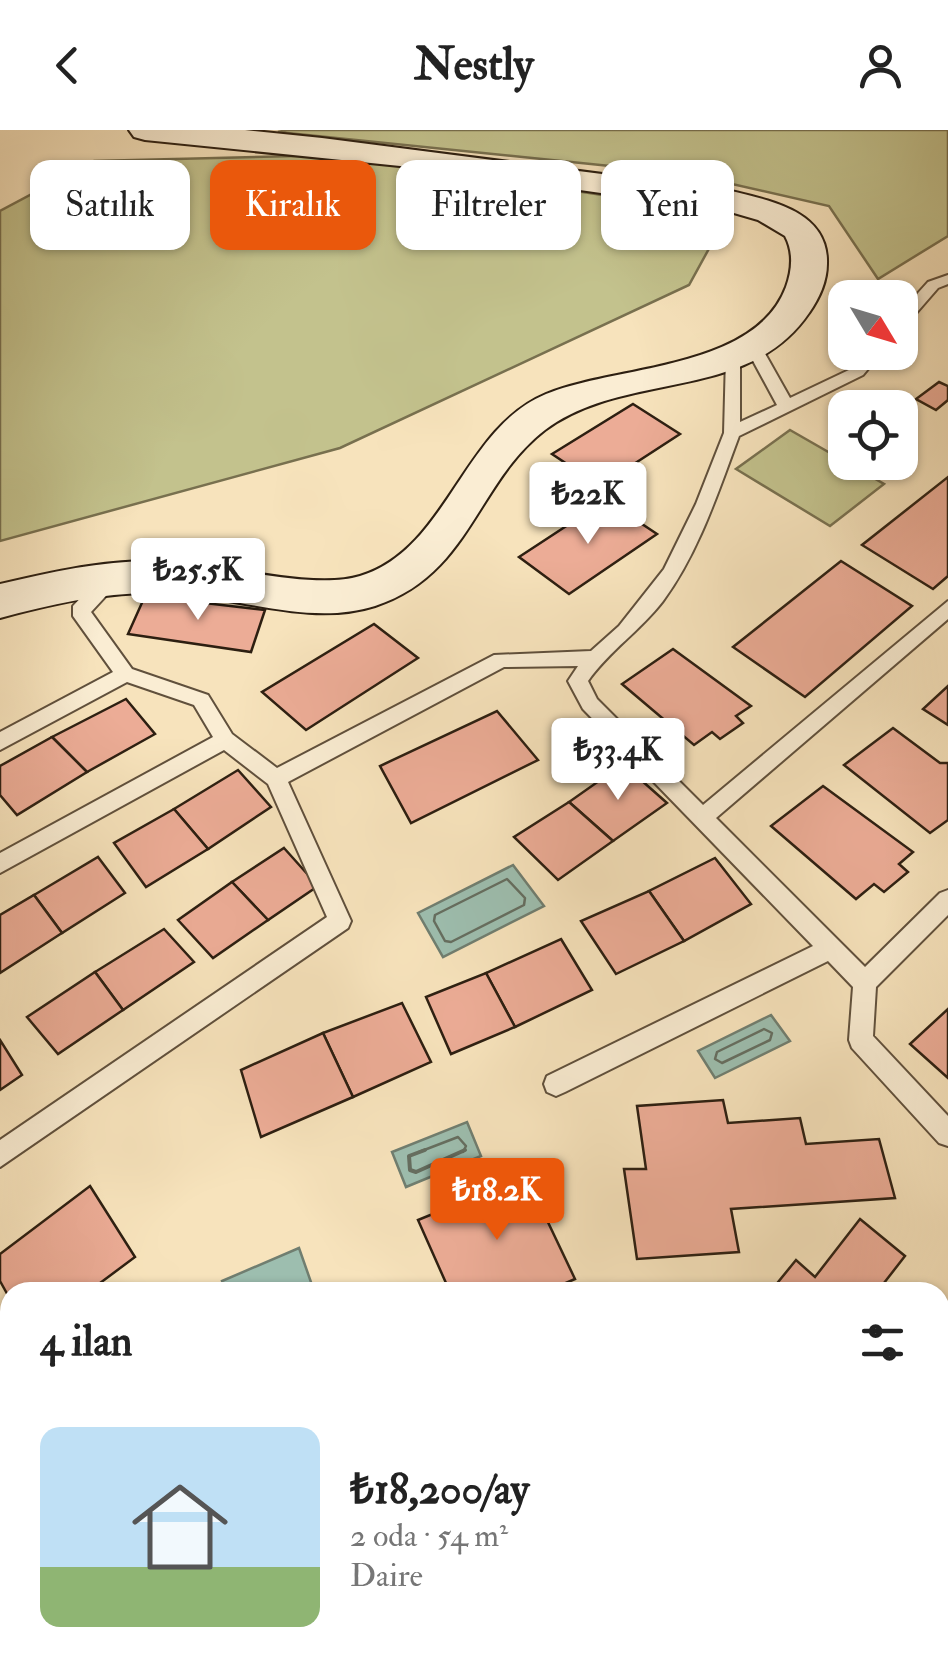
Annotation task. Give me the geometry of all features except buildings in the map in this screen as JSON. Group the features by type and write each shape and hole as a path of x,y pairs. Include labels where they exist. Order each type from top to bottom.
{"street":[{"path":"0,601 70,582 108,580 174,577 328,595 361,594 396,581 418,564 510,442 553,406 742,353 776,330 798,306 805,282 811,253 805,234 787,220 680,193 465,161 217,133 144,130"}],"lane":[{"path":"918,303 934,285 948,278"},
{"path":"742,353 786,407"},
{"path":"742,353 732,433 686,553 642,615 591,658 578,681 590,704 865,982"},
{"path":"732,433 859,370"},
{"path":"0,1155 340,922 276,779 225,740 201,700 125,674 80,611 108,580"},
{"path":"702,818 948,608"},
{"path":"276,779 500,660 591,658"},
{"path":"0,742 125,674"},
{"path":"0,864 225,740"},
{"path":"948,900 865,982 861,1040 948,1134"},
{"path":"556,1084 831,948"}],"shaded area":[{"path":"948,130 948,236 878,279 829,206 734,184 734,160 601,160 601,165 581,160 278,132"},
{"path":"339,155 372,160 210,160 210,250 376,250 376,161 396,164 396,250 581,250 581,192 601,195 601,250 708,250 689,285 340,448 0,541 0,211 30,195 30,250 190,250 190,160 135,160"},
{"path":"790,430 828,452 828,480 877,480 884,484 830,526 736,469"}],"water":[{"path":"513,865 544,906 443,957 418,913"},
{"path":"771,1015 790,1041 715,1078 698,1051"},
{"path":"467,1122 481,1156 406,1187 392,1152"},
{"path":"299,1248 311,1282 222,1282"}]}
